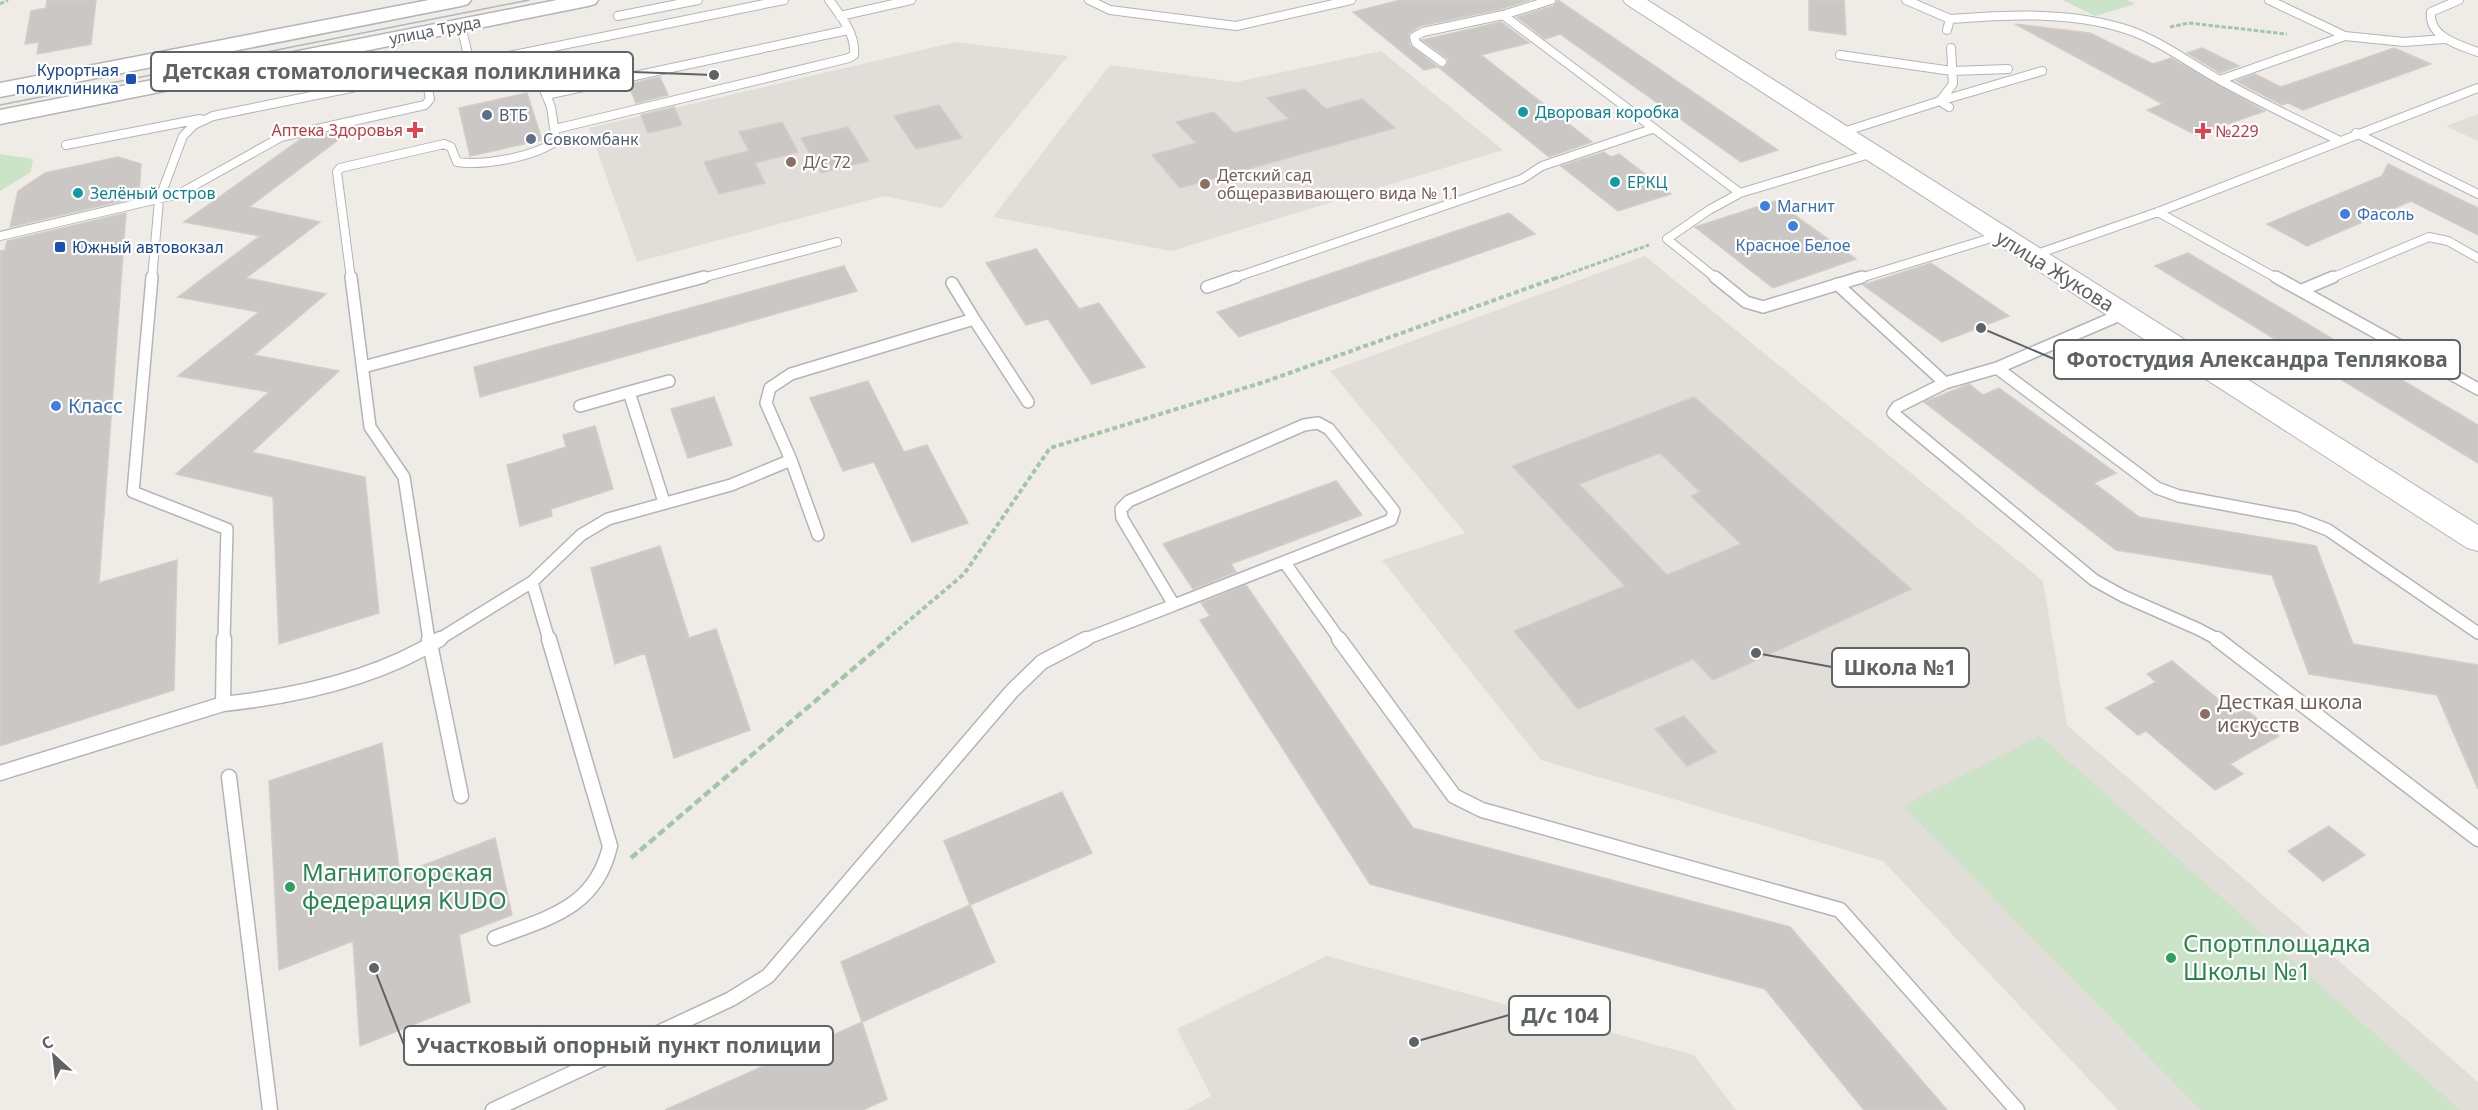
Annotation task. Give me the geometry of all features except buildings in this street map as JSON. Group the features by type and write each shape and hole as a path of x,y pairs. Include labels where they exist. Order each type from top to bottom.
{"main road":[{"name":"улица Труда","path":"0,90 403,5 460,0"},
{"name":"улица Труда","path":"0,117 588,0"}],"street":[{"name":"улица Жукова","path":"1633,0 1874,153 1998,236 2478,540"}],"lane":[{"path":"618,16 698,0"},
{"path":"66,145 783,0"},
{"path":"555,129 842,61 854,55 856,51 848,30 829,0"},
{"path":"840,16 911,0"},
{"path":"1089,0 1110,10 1236,26 1352,0"},
{"path":"1442,62 1416,44 1414,37 1423,32 1503,15 1551,0"},
{"path":"1906,0 1950,20 1998,15 2047,16 2098,23 2139,34 2220,80 2340,141"},
{"path":"2269,0 2345,36 2404,42 2444,39 2478,52"},
{"path":"2444,39 2433,26 2430,14 2459,0"},
{"path":"1503,15 1740,193"},
{"path":"1947,30 1950,20"},
{"path":"461,25 470,64"},
{"path":"546,95 848,30"},
{"path":"2220,80 2345,36"},
{"path":"1940,101 1951,93 1955,82 1951,48"},
{"path":"460,796 430,645 404,477 370,427 337,170 348,165 444,144 451,147 457,162 476,163 547,148 556,141 555,129 546,95 529,52"},
{"path":"1840,55 1952,70 2008,69"},
{"path":"1840,133 2042,71"},
{"path":"0,236 159,200 201,185 281,137 425,105 430,99 425,73"},
{"path":"2031,256 2158,212 2478,88"},
{"path":"1940,101 1949,107"},
{"path":"213,116 194,125 183,136 159,200 133,492 227,529 223,704"},
{"path":"1207,287 1522,179 1542,166 1652,129"},
{"path":"2356,134 2478,194"},
{"path":"1874,153 1740,193 1709,210 1667,239 1746,302 1757,306 1768,306 1998,236"},
{"path":"2158,212 2478,389"},
{"path":"2302,290 2429,237 2448,241 2478,258"},
{"path":"363,367 837,242"},
{"path":"952,283 1028,402"},
{"path":"1838,284 1945,383"},
{"path":"2122,314 1997,368 1945,383 1897,407 1893,413 2094,580 2119,596 2186,622 2212,636 2478,839"},
{"path":"818,536 791,460 766,403 766,395 770,386 779,379 974,319"},
{"path":"1997,368 2157,488 2179,496 2297,518 2328,530 2478,633"},
{"path":"580,406 669,381"},
{"path":"629,392 664,502"},
{"path":"494,1110 731,999 768,976 1012,691 1042,662 1083,640 1175,606 1386,524 1394,516 1391,506 1329,429 1318,423 1304,425 1125,505 1121,509 1122,518 1175,606"},
{"path":"0,773 223,704 269,699 322,687 377,669 430,645 532,582 593,526 608,519 664,502 731,485 791,460"},
{"path":"1285,563 1454,796 1482,810 1840,910 2017,1110"},
{"path":"495,938 557,914 585,894 604,871 610,846 532,582"},
{"path":"229,777 270,1110"}],"path":[{"path":"0,4 8,0"},
{"path":"2139,34 2189,23 2289,34"}],"shaded area":[{"name":"Д/с 72","path":"956,42 1068,56 942,208 884,196 637,262 589,128"},
{"name":"Детский сад общеразвивающего вида № 11","path":"1381,51 1503,150 1171,251 993,217 1110,65 1236,82"},
{"path":"2478,114 2478,141 2446,126"},
{"path":"1645,256 2043,581 2067,725 2478,1082 2478,1110 2118,1110 1883,861 1541,760 1382,560 1465,533 1330,371"},
{"path":"1327,956 1694,1055 1736,1110 1186,1110 1211,1096 1177,1029"}],"green space":[{"path":"2063,0 2127,0 2135,4 2095,16"},
{"path":"0,154 33,159 31,172 0,191"},
{"name":"Спортплощадка Школы №1","path":"2040,736 2460,1110 2201,1110 1903,806"}],"tram line":[{"path":"0,105 529,0"}],"place":[{"name":"Детская стоматологическая поликлиника","path":"714,75"},
{"name":"Курортная поликлиника","path":"131,79"},
{"name":"Дворовая коробка","path":"1523,112"},
{"name":"ВТБ","path":"487,115"},
{"name":"Аптека Здоровья","path":"415,130"},
{"name":"№229","path":"2203,131"},
{"name":"Совкомбанк","path":"531,139"},
{"name":"Д/с 72","path":"791,162"},
{"name":"ЕРКЦ","path":"1615,182"},
{"name":"Детский сад общеразвивающего вида № 11","path":"1205,184"},
{"name":"Зелёный остров","path":"78,193"},
{"name":"Магнит","path":"1765,206"},
{"name":"Фасоль","path":"2345,214"},
{"name":"Красное Белое","path":"1793,226"},
{"name":"Южный автовокзал","path":"60,247"},
{"name":"Фотостудия Александра Теплякова","path":"1981,328"},
{"name":"Класс","path":"56,406"},
{"name":"Школа №1","path":"1756,653"},
{"name":"Десткая школа искусств","path":"2205,714"},
{"name":"Магнитогорская федерация KUDO","path":"290,887"},
{"name":"Спортплощадка Школы №1","path":"2171,958"},
{"name":"Участковый опорный пункт полиции","path":"374,968"},
{"name":"Д/с 104","path":"1414,1042"}]}
